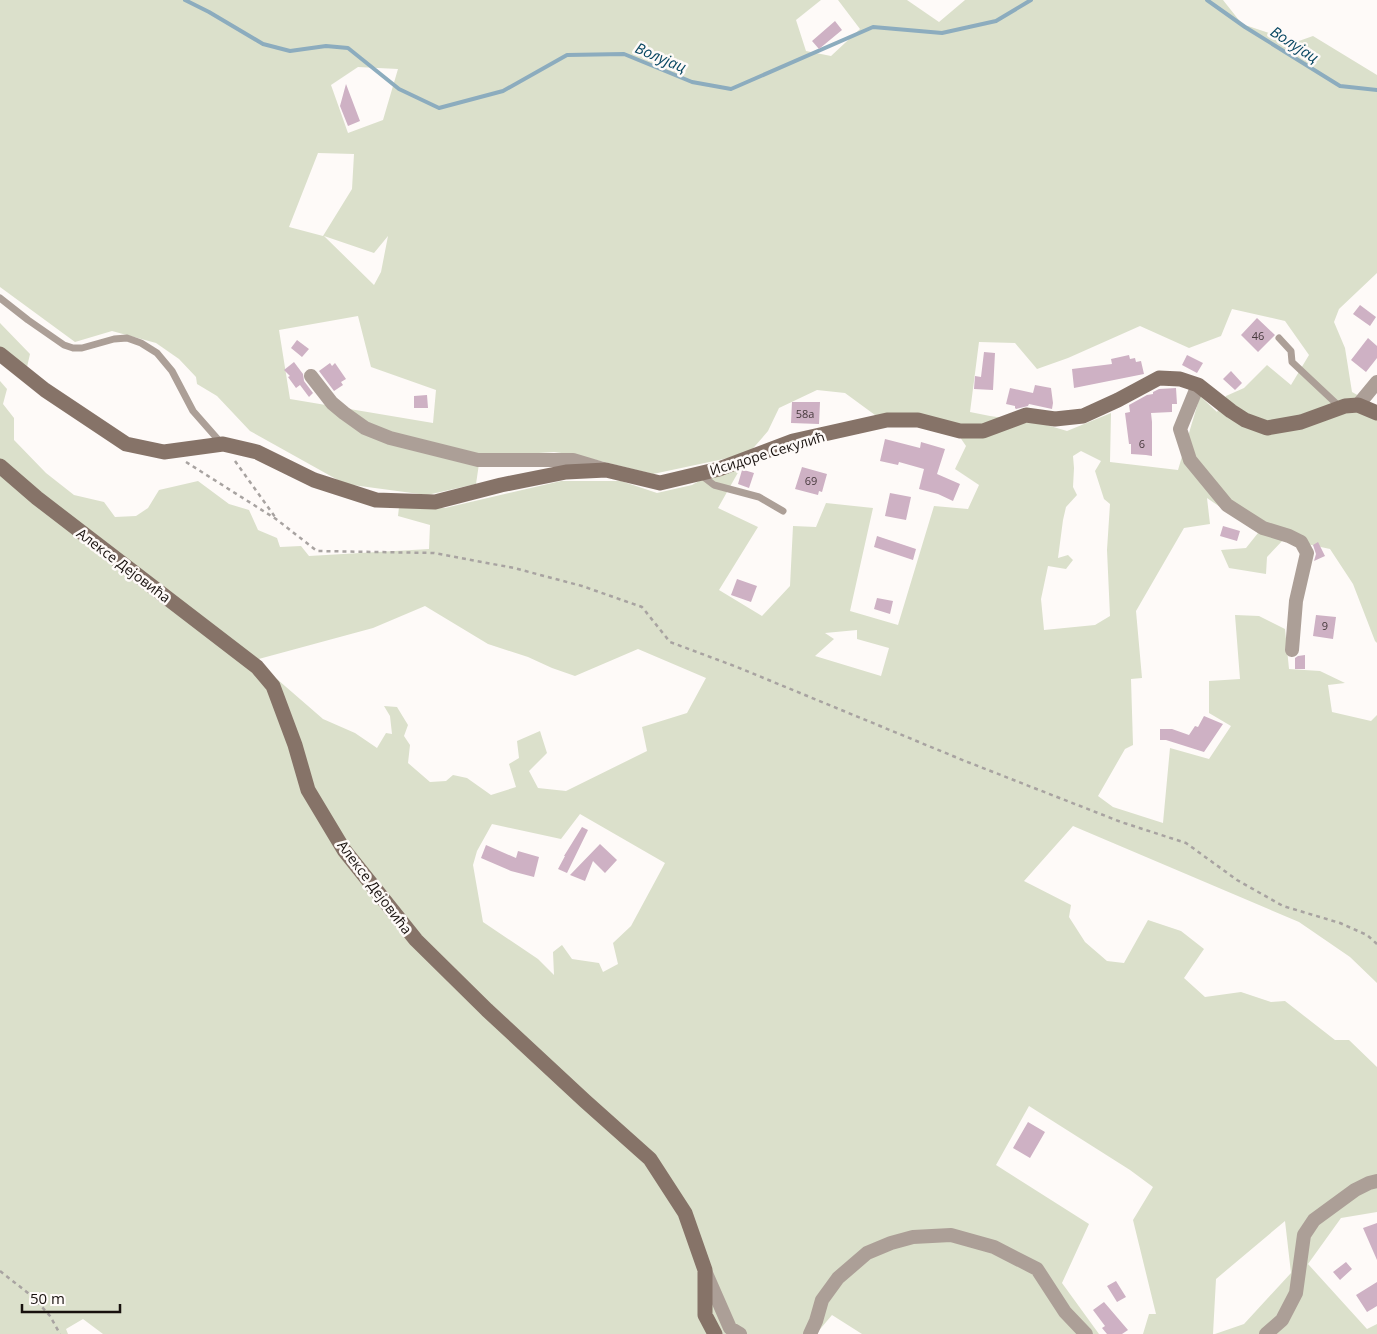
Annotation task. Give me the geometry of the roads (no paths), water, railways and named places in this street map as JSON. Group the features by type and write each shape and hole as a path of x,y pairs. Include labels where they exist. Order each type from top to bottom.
{"street":[{"path":"0,354 46,390 126,444 164,452 223,444"},
{"name":"Исидоре Секулић","path":"311,376 332,404 365,428 390,438 478,460 573,460 660,483 719,469 793,441 887,420 918,420 960,431 982,432 1026,415 1054,419 1083,416 1159,378 1180,379 1198,385 1245,420 1267,428 1301,422 1341,408 1358,405"},
{"path":"1377,382 1358,405 1377,413"},
{"path":"1198,385 1180,429 1190,460 1227,505 1264,528 1301,542 1306,553 1296,601 1292,650"},
{"name":"Исидоре Секулић","path":"223,444 257,452 314,480 376,500 435,502 501,485 566,472 606,470"},
{"name":"Алексе Дејовића","path":"0,466 37,498 257,667 273,686 295,745 308,790 344,850 416,940 487,1010 650,1159 685,1213 705,1270 705,1315 715,1334"},
{"path":"1266,1334 1282,1320 1296,1293 1304,1235 1314,1220 1355,1190 1369,1183 1377,1182"},
{"path":"810,1334 822,1300 838,1278 867,1253 891,1242 913,1237 951,1235 994,1247 1037,1269 1065,1312 1086,1334"},
{"path":"705,1270 730,1328 740,1334"}],"lane":[{"path":"0,298 64,345 73,348 82,348 114,339 127,338 141,342 157,353 172,371 193,411 223,444"},
{"path":"1279,338 1291,351 1292,362 1341,408"},
{"path":"699,474 714,485 759,497 783,511"}],"waterway":[{"name":"Волујац","path":"185,0 263,44 290,51 326,46 348,48 399,89 439,108 503,91 567,55 624,54 692,82 731,89 873,27 942,33 996,21 1031,0"},
{"name":"Волујац","path":"1207,0 1245,27 1340,86 1377,90"}]}
